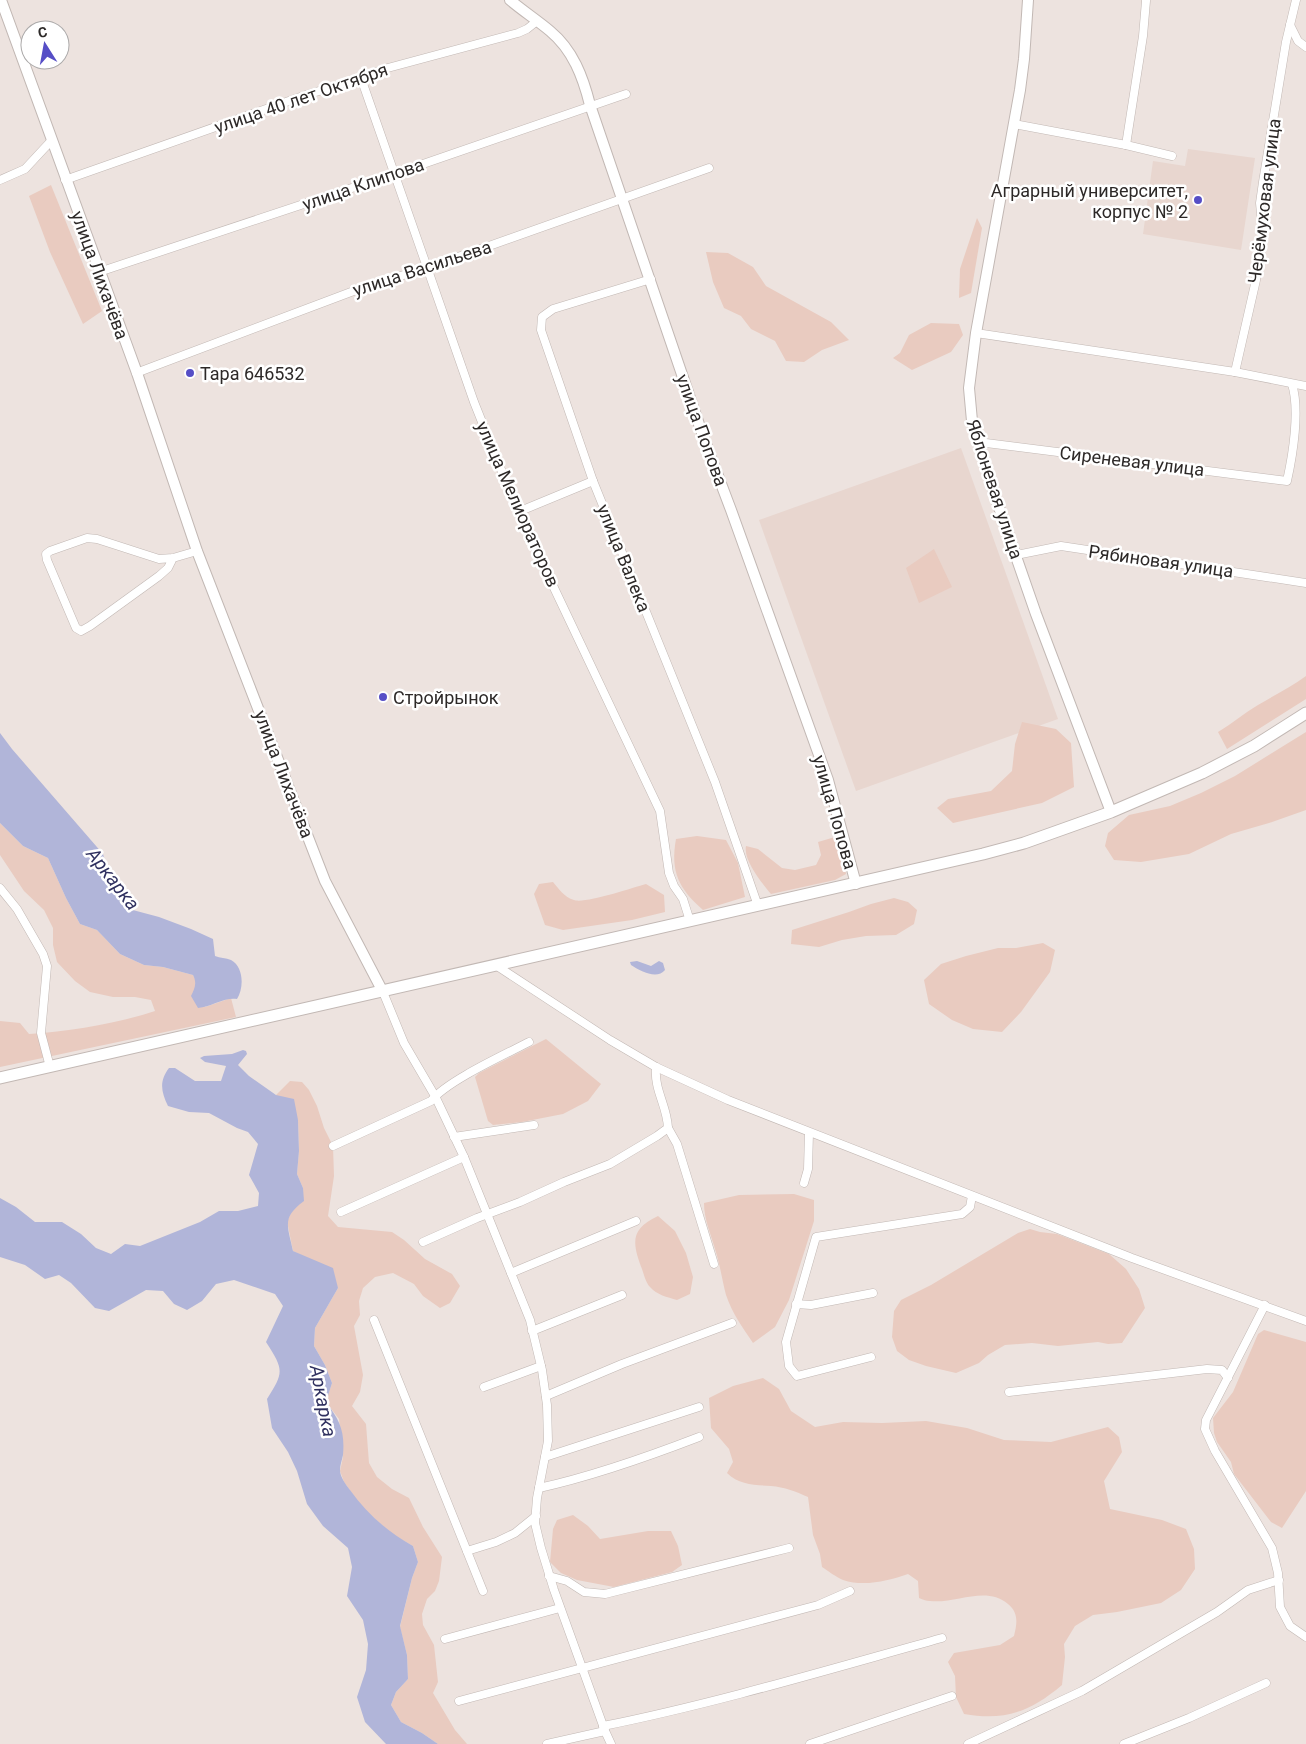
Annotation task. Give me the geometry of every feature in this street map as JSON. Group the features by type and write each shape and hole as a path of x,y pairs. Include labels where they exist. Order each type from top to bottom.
{"main road":[{"path":"0,1078 999,850 1069,828 1111,812 1227,761 1306,713"}],"street":[{"name":"улица Лихачёва","path":"0,0 136,372 197,551 325,881 382,992"},
{"name":"улица Попова","path":"510,0 560,41 576,64 584,81 590,105 651,279 703,436 828,780 856,884"},
{"name":"Яблоневая улица","path":"1028,0 1024,58 1014,124 976,334 969,388 972,421 994,493 1036,614 1111,812"},
{"name":"Черёмуховая улица","path":"1235,372 1256,280 1263,236 1260,203 1262,182 1296,0"},
{"path":"1126,145 1144,36 1146,1"},
{"name":"улица 40 лет Октября","path":"65,180 306,95 361,78 384,68 518,33 537,21"},
{"path":"1290,25 1298,40 1306,47"},
{"name":"улица Мелиораторов","path":"361,78 474,402 518,512 660,811 669,873 674,886 683,899 690,921"},
{"name":"улица Клипова","path":"99,272 394,174 626,94"},
{"path":"1014,124 1126,145 1172,156"},
{"path":"0,180 25,169 51,142"},
{"name":"улица Васильева","path":"136,372 367,286 427,268 709,168"},
{"name":"улица Валека","path":"651,279 553,309 542,317 541,330 593,481 715,782 758,906"},
{"path":"976,334 1235,372 1305,386"},
{"name":"Сиреневая улица","path":"978,442 1287,481 1292,450 1296,400 1292,384"},
{"path":"518,512 593,481"},
{"path":"173,558 168,568 159,576 81,631 76,628 46,554 86,538 97,539 159,559 173,558 197,551"},
{"name":"Рябиновая улица","path":"1016,555 1061,546 1306,583"},
{"path":"0,888 17,909 43,954 47,966 41,1033 50,1067"},
{"path":"497,966 656,1068 728,1100 1132,1258 1306,1321"},
{"path":"382,992 404,1043 435,1096 464,1157 488,1214 532,1331 546,1396 548,1441 539,1488 535,1523 549,1576 560,1608 611,1744"},
{"path":"333,1146 431,1101 435,1096 484,1066 529,1042"},
{"path":"656,1068 655,1079 667,1118 668,1128 677,1144 714,1264"},
{"path":"454,1137 534,1125"},
{"path":"423,1242 610,1164 668,1128"},
{"path":"804,1184 808,1169 809,1133"},
{"path":"341,1212 464,1157"},
{"path":"871,1357 797,1376 788,1366 786,1342 816,1237 962,1214 970,1207 972,1196"},
{"path":"511,1273 636,1221"},
{"path":"796,1304 811,1305 873,1293"},
{"path":"532,1331 622,1295"},
{"path":"1265,1305 1206,1420 1205,1429 1215,1451 1272,1548 1278,1572 1280,1607 1290,1626 1306,1637"},
{"path":"374,1320 483,1591"},
{"path":"546,1396 622,1364 732,1323"},
{"path":"484,1387 541,1366"},
{"path":"1009,1392 1207,1369 1222,1370 1228,1378"},
{"path":"545,1457 699,1407"},
{"path":"539,1488 653,1455 699,1437"},
{"path":"467,1551 496,1542 515,1533 536,1516"},
{"path":"549,1576 567,1581 584,1592 605,1594 789,1548"},
{"path":"968,1744 1082,1691 1217,1612 1248,1590 1279,1580"},
{"path":"459,1701 809,1607 850,1591"},
{"path":"445,1639 560,1608"},
{"path":"547,1744 812,1675 942,1638"},
{"path":"1124,1744 1189,1718 1266,1683"},
{"path":"810,1744 952,1696"}],"shaded area":[{"name":"Аграрный университет, корпус № 2","path":"1188,149 1255,158 1241,250 1143,234 1153,161 1185,166"},
{"path":"51,185 102,311 83,324 50,252 29,196"},
{"path":"977,218 982,228 971,293 959,298 960,269"},
{"path":"706,252 728,253 753,267 766,286 831,322 849,340 822,350 804,362 786,361 775,341 751,329 741,316 724,308 713,282"},
{"path":"931,323 959,324 963,335 951,352 912,370 893,358 900,353 909,335"},
{"path":"961,448 1058,719 856,791 759,520"},
{"path":"934,549 952,587 919,603 906,568"},
{"path":"1306,676 1306,699 1227,749 1218,732"},
{"path":"1022,722 1056,729 1071,743 1074,787 1042,803 953,823 937,808 948,799 991,791 1012,771 1015,744"},
{"path":"1306,732 1306,810 1231,834 1189,854 1141,862 1114,860 1105,846 1108,833 1129,815 1170,806 1201,793 1235,776"},
{"path":"0,823 23,846 48,858 80,924 97,930 120,954 144,965 163,967 193,975 196,981 195,988 205,1007 231,998 236,1017 0,1067 0,1021 20,1023 29,1034 93,1026 155,1011 151,1000 135,997 113,997 90,992 75,981 57,962 53,945 53,928 44,910 24,891 0,855"},
{"path":"697,836 726,840 738,863 745,897 703,910 688,895 678,879 674,851 676,839"},
{"path":"835,837 843,854 846,874 835,880 771,894 747,858 746,846 758,849 782,868 795,870 816,865 821,855 818,842"},
{"path":"553,882 567,897 579,901 597,898 646,884 664,895 665,912 632,920 563,930 545,925 534,894 539,884"},
{"path":"894,898 908,902 917,910 914,924 896,935 866,936 842,940 819,947 791,944 792,930"},
{"path":"1043,943 1055,950 1050,972 1021,1012 1002,1032 973,1029 952,1020 929,1004 924,980 941,964 998,948 1016,948"},
{"path":"546,1039 601,1084 588,1101 563,1114 522,1122 493,1125 488,1121 475,1077 479,1073"},
{"path":"290,1081 302,1082 309,1090 333,1146 334,1176 328,1216 338,1227 392,1232 425,1259 452,1274 460,1286 450,1303 440,1308 423,1296 414,1284 393,1273 375,1277 363,1288 359,1301 360,1315 354,1326 363,1375 360,1392 352,1406 366,1424 369,1463 377,1477 392,1489 409,1498 423,1527 442,1557 439,1581 435,1591 427,1599 422,1614 423,1625 434,1645 438,1682 433,1693 455,1730 467,1744 438,1744 401,1722 391,1705 396,1692 408,1679 407,1655 400,1627 412,1578 418,1562 413,1546 395,1536 361,1506 344,1482 340,1471 343,1457 339,1419 326,1402 332,1383 325,1365 314,1346 315,1328 338,1288 306,1258 293,1251 287,1221 303,1188 297,1174 299,1151 298,1120 276,1095"},
{"path":"794,1194 814,1200 814,1221 789,1300 775,1327 753,1343 728,1302 706,1221 704,1203 739,1195"},
{"path":"658,1216 675,1231 686,1253 693,1277 690,1294 677,1300 653,1290 645,1279 636,1252 635,1244 638,1232 642,1226"},
{"path":"1030,1229 1057,1234 1109,1254 1126,1269 1139,1289 1145,1308 1122,1343 1108,1344 1098,1342 1058,1346 1032,1343 1005,1345 979,1363 956,1373 909,1360 897,1351 892,1337 894,1311 901,1300 931,1285 1018,1233"},
{"path":"1264,1330 1306,1342 1306,1491 1282,1528 1271,1522 1234,1474 1231,1462 1217,1442 1214,1433 1213,1418 1233,1392 1258,1334"},
{"path":"763,1378 779,1389 791,1411 815,1427 843,1422 926,1421 967,1428 1004,1440 1051,1442 1108,1427 1119,1437 1122,1452 1104,1481 1110,1509 1162,1520 1186,1529 1194,1549 1195,1569 1181,1590 1161,1603 1093,1615 1075,1626 1064,1644 1065,1657 1062,1685 1039,1702 1028,1708 1005,1715 979,1716 964,1714 956,1697 955,1676 948,1662 954,1653 1000,1645 1014,1636 1016,1615 1012,1607 999,1599 981,1595 940,1601 924,1600 919,1598 918,1581 908,1574 884,1581 859,1583 843,1580 822,1567 820,1554 813,1535 808,1497 781,1487 748,1484 732,1477 727,1473 733,1462 729,1449 711,1428 709,1398 733,1386"},
{"path":"573,1515 588,1526 600,1539 648,1531 671,1531 678,1546 682,1565 672,1572 614,1587 577,1580 561,1573 550,1562 553,1529 557,1520"}],"water":[{"path":"0,733 103,854 116,897 129,909 159,917 213,939 215,956 231,960 238,967 242,984 237,999 227,999 198,1008 191,996 195,986 193,975 163,967 144,965 120,954 97,930 80,924 48,858 23,846 0,823"},
{"path":"637,961 651,966 659,961 663,963 665,970 658,974 648,974 631,965 630,962"},
{"name":"Аркарка","path":"243,1050 247,1054 238,1065 249,1076 276,1095 294,1099 298,1120 299,1151 297,1174 303,1188 304,1201 292,1212 289,1218 288,1229 293,1251 333,1268 338,1288 315,1328 314,1346 325,1365 332,1383 326,1402 335,1415 342,1433 343,1455 340,1473 347,1486 371,1515 395,1535 413,1546 418,1562 400,1626 407,1655 408,1679 396,1692 391,1705 401,1722 438,1744 386,1744 365,1722 357,1697 366,1670 368,1644 363,1620 347,1596 352,1567 348,1548 323,1526 307,1504 297,1471 288,1452 272,1428 267,1399 277,1383 280,1371 279,1365 266,1342 283,1306 275,1294 234,1280 216,1284 202,1301 187,1310 174,1304 163,1291 146,1290 109,1311 95,1308 71,1283 59,1275 45,1279 25,1265 0,1257 0,1198 16,1207 35,1222 62,1222 81,1234 96,1248 111,1254 125,1244 140,1246 200,1222 219,1211 238,1211 258,1206 259,1193 249,1175 258,1144 248,1132 209,1113 189,1112 168,1106 162,1087 162,1082 169,1068 175,1068 195,1081 221,1081 226,1066 205,1062 200,1058 232,1054"}],"place":[{"name":"Аграрный университет, корпус № 2","path":"1198,200"},
{"name":"Тара 646532","path":"190,373"},
{"name":"Стройрынок","path":"383,697"}]}
